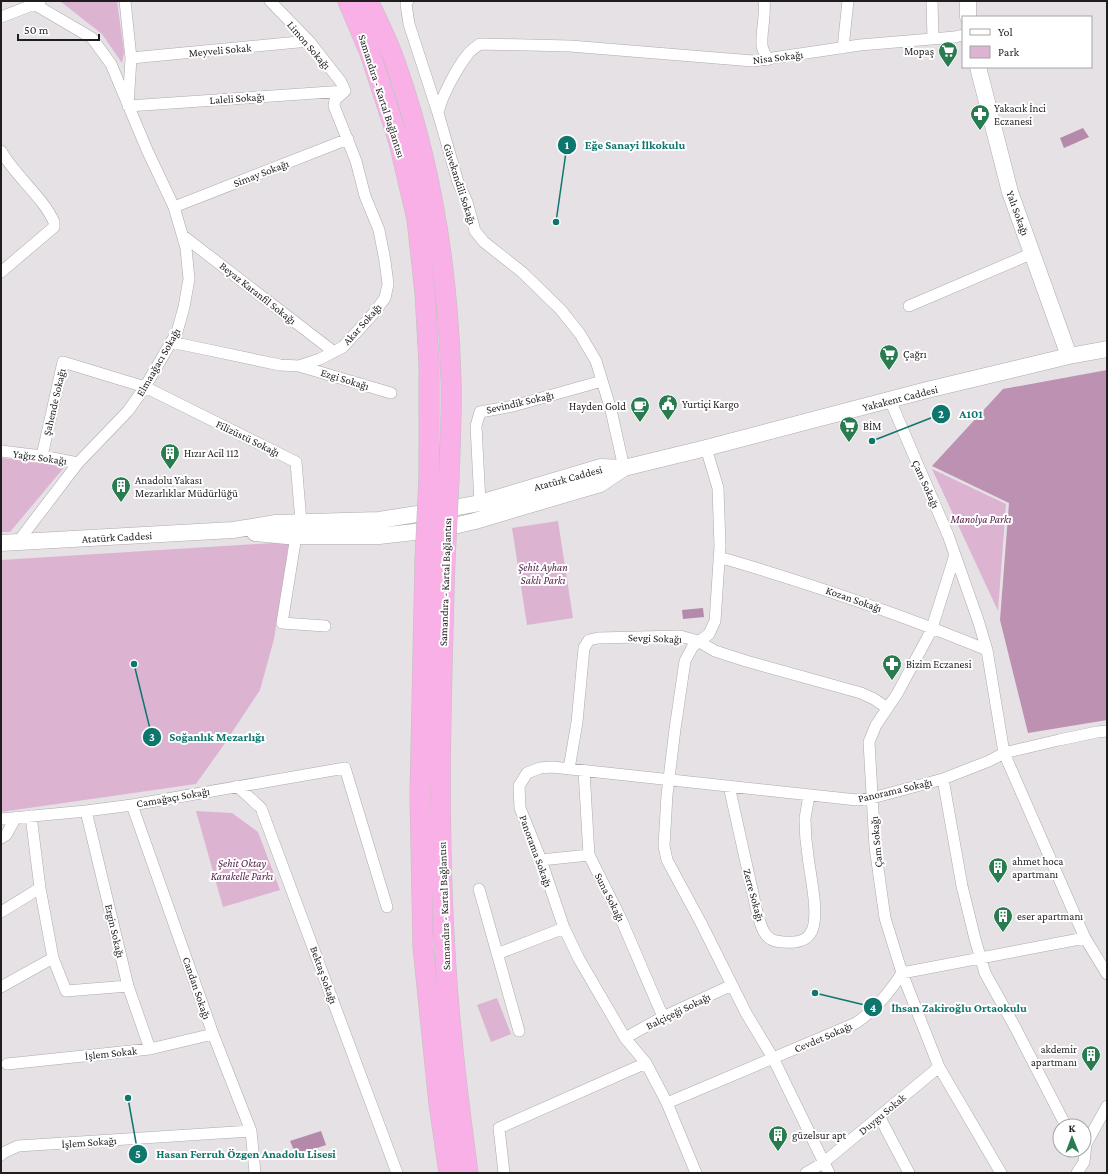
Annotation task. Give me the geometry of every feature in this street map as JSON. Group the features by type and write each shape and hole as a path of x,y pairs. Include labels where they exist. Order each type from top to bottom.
{"highway":[{"name":"Samandıra - Kartal Bağlantısı","path":"348,1 370,53 399,142 417,219 425,293 429,364 429,478 425,560 420,796 423,947 439,1104 449,1173"},
{"name":"Samandıra - Kartal Bağlantısı","path":"368,1 398,71 421,144 437,218 446,292 451,380 442,665 441,860 445,952 457,1091 468,1173"}],"street":[{"path":"125,1 132,58 128,106"},
{"name":"Limon Sokağı","path":"270,1 309,41 345,91"},
{"name":"Güvekandili Sokağı","path":"408,1 406,4 409,24 438,113 458,182 467,202 475,231 484,242 522,272 561,310 580,334 596,361 611,410 624,468"},
{"path":"764,1 762,46 767,60"},
{"path":"843,48 848,1"},
{"path":"932,1 933,39"},
{"path":"968,1 968,16"},
{"path":"1,17 36,2"},
{"name":"Elmaağacı Sokağı","path":"17,543 78,463 128,411 145,387 177,332 189,279 186,248 174,206 147,150 111,64 92,38 36,2"},
{"name":"Nisa Sokağı","path":"438,113 440,104 468,52 480,44 570,46 753,61 843,48 962,35"},
{"name":"Meyveli Sokak","path":"132,58 309,41"},
{"name":"Yalı Sokağı","path":"978,68 1010,192 1069,356"},
{"name":"Laleli Sokağı","path":"128,106 345,91"},
{"name":"Akar Sokağı","path":"171,342 280,366 299,366 320,359 343,346 373,314 385,298 388,284 379,230 365,196 356,160 334,106 335,100 345,91"},
{"name":"Simay Sokağı","path":"174,206 348,139"},
{"path":"1,151 54,222 54,227 1,272"},
{"name":"Beyaz Karanfil Sokağı","path":"182,234 334,352"},
{"path":"909,306 1033,253"},
{"name":"Yakakent Caddesi","path":"624,468 890,400 1069,356 1107,349"},
{"name":"Şahende Sokağı","path":"42,456 63,362 145,387"},
{"name":"Ezgi Sokağı","path":"299,366 391,393"},
{"name":"Sevindik Sokağı","path":"480,503 476,426 480,412 513,406 602,381"},
{"name":"Filizüstü Sokağı","path":"145,387 296,462 298,529"},
{"name":"Çam Sokağı","path":"890,400 948,535 955,555 932,627 901,687 876,725 869,742 875,847 885,918 902,973 938,1067 1001,1173"},
{"path":"706,448 718,488 719,557 715,621 709,634 693,646 685,661 669,780 664,846 667,860 701,923 732,986 773,1058 829,1173"},
{"name":"Yağız Sokağı","path":"1,451 42,456 78,463"},
{"name":"Atatürk Caddesi","path":"298,529 379,520 480,503 601,467 624,468"},
{"name":"Atatürk Caddesi","path":"1,543 233,530 276,523 298,529 379,536 441,529 475,521 600,484 624,468"},
{"path":"298,529 282,623 325,626"},
{"path":"955,555 987,650 1004,753 1085,938 1107,974"},
{"name":"Kozan Sokağı","path":"719,557 848,596 932,627 987,650"},
{"name":"Sevgi Sokağı","path":"569,769 577,722 584,648 589,640 598,638 680,636 698,641 715,651 746,661 861,693 874,699 887,708"},
{"name":"Panorama Sokağı","path":"696,1173 667,1103 646,1063 625,1038 579,959 564,928 541,860 520,808 519,786 527,773 540,768 552,767 857,800 872,798 943,778 989,761 1004,753 1097,732 1107,732"},
{"name":"Camağaçı Sokağı","path":"1,819 132,805 345,768 387,907"},
{"name":"Suna Sokağı","path":"584,770 588,855 621,919 663,1017"},
{"path":"943,778 962,886 985,973 1015,1027 1062,1118"},
{"name":"Bektaş Sokağı","path":"237,786 261,808 397,1173"},
{"name":"Zerre Sokağı","path":"729,786 757,912 767,936 774,941 788,942 803,940 810,935 815,925 815,906 808,855 806,819 809,795"},
{"name":"Candan Sokağı","path":"132,805 213,1034 251,1131 255,1173"},
{"name":"Ergin Sokağı","path":"86,811 128,986 150,1049"},
{"path":"31,816 40,888 53,958 66,992 128,986"},
{"path":"1,838 6,835 16,817"},
{"path":"541,860 588,855"},
{"path":"1,912 40,888"},
{"path":"479,889 519,1030"},
{"path":"497,954 564,928"},
{"path":"902,973 1085,938"},
{"path":"1,987 53,958"},
{"name":"Cevdet Sokağı","path":"667,1103 856,1023 866,1016 883,999 893,988 902,973"},
{"name":"Balçiçeği Sokağı","path":"625,1038 663,1017 732,986"},
{"name":"İşlem Sokak","path":"7,1064 150,1049 213,1034"},
{"path":"504,1173 498,1128 646,1063"},
{"name":"Duygu Sokak","path":"806,1173 823,1163 938,1067"},
{"path":"1077,1173 1084,1162 1086,1144 1107,1106"},
{"path":"879,1116 909,1173"},
{"name":"İşlem Sokağı","path":"1,1155 3,1152 18,1146 251,1131"},
{"path":"1082,1158 1087,1173"}],"green space":[{"path":"60,1 117,1 124,52 122,63 102,34"},
{"path":"1,458 67,464 10,532 1,532"},
{"name":"Manolya Parkı","path":"932,469 1006,504 998,611"},
{"name":"Şehit Ayhan Saklı Parkı","path":"558,521 573,618 527,625 512,528"},
{"path":"289,542 274,639 260,690 196,784 1,812 1,560"},
{"name":"Şehit Oktay Karakelle Parkı","path":"196,811 232,813 258,832 280,890 223,907"},
{"path":"497,998 511,1034 491,1042 477,1005"}],"shaded area":[{"path":"1083,128 1089,137 1064,148 1060,138"},
{"path":"1107,370 1107,720 1028,733 1000,620 1009,503 932,466 1003,389"},
{"path":"703,608 704,617 683,619 682,610"},
{"path":"321,1131 326,1145 296,1155 290,1141"}],"place":[{"name":"Mopaş","path":"948,68"},
{"name":"Yakacık İnci Eczanesi","path":"980,131"},
{"name":"Eğe Sanayi İlkokulu","path":"556,222"},
{"name":"Çağrı","path":"889,371"},
{"name":"Yurtiçi Kargo","path":"668,421"},
{"name":"Hayden Gold","path":"640,423"},
{"name":"A101","path":"872,441"},
{"name":"BİM","path":"849,443"},
{"name":"Hızır Acil 112","path":"170,470"},
{"name":"Anadolu Yakası Mezarlıklar Müdürlüğü","path":"121,503"},
{"name":"Soğanlık Mezarlığı","path":"134,664"},
{"name":"Bizim Eczanesi","path":"892,681"},
{"name":"ahmet hoca apartmanı","path":"998,884"},
{"name":"eser apartmanı","path":"1003,933"},
{"name":"İhsan Zakiroğlu Ortaokulu","path":"815,993"},
{"name":"akdemir apartmanı","path":"1091,1072"},
{"name":"Hasan Ferruh Özgen Anadolu Lisesi","path":"128,1098"},
{"name":"güzelsur apt","path":"778,1152"}]}
